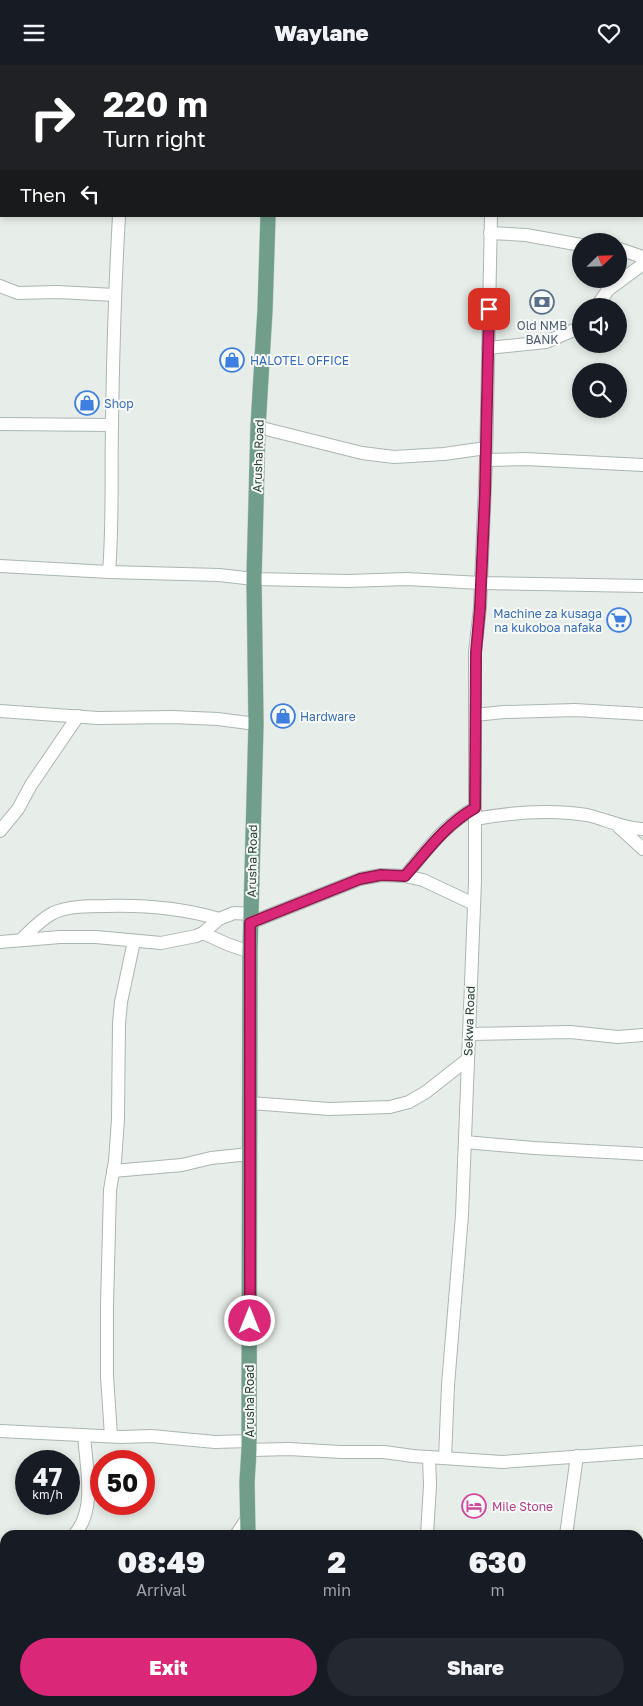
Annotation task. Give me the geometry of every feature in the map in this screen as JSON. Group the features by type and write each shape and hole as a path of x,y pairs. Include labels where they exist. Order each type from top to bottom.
{"main road":[{"name":"Arusha Road","path":"248,1530 250,952 256,724 254,579 258,427 268,217"}],"street":[{"path":"109,572 112,536 112,425 119,217"},
{"name":"Sekwa Road","path":"444,1458 462,1215 465,1142 474,904 476,652 481,583 486,454 491,217"},
{"path":"490,233 526,235 572,243"},
{"path":"628,252 643,257"},
{"path":"602,298 608,289 643,264"},
{"path":"0,286 18,293 57,292 115,295"},
{"path":"488,348 546,342 572,331"},
{"path":"0,424 112,425"},
{"path":"258,427 362,453 394,457 486,454 525,459 643,465"},
{"path":"0,566 109,572 219,575 254,579 348,581 407,579 481,583 643,586"},
{"path":"475,715 504,712 575,710 643,714"},
{"path":"0,711 78,717 218,719 256,724"},
{"path":"0,831 18,809 31,785 78,717"},
{"path":"405,876 434,840 459,817 475,814 532,811 556,812 603,819 618,825 643,829"},
{"path":"618,825 643,849"},
{"path":"0,942 60,937 96,937 161,943 181,940 203,933 219,919 234,913 251,919 360,879 381,875 405,876 423,880 474,904"},
{"path":"21,940 39,922 54,913 69,908 136,905 199,913 219,919"},
{"path":"203,933 250,952"},
{"path":"111,1437 107,1376 110,1190 118,1119 121,1002 134,941"},
{"path":"469,1034 570,1032 618,1037 643,1035"},
{"path":"250,1103 329,1109 390,1107 409,1102 426,1092 468,1059"},
{"path":"465,1142 643,1154"},
{"path":"113,1171 182,1165 250,1154"},
{"path":"0,1431 111,1437 151,1436 290,1449 384,1452 502,1462 643,1452"},
{"path":"78,1530 86,1511 89,1491 84,1435"},
{"path":"567,1530 578,1456"},
{"path":"428,1530 429,1457"},
{"path":"239,1530 248,1517"}],"place":[{"name":"Old NMB BANK","path":"542,302"},
{"name":"HALOTEL OFFICE","path":"232,360"},
{"name":"Shop","path":"87,403"},
{"name":"Machine za kusaga na kukoboa nafaka","path":"619,620"},
{"name":"Hardware","path":"283,716"},
{"name":"Mile Stone","path":"474,1506"}],"route":[{"path":"250,1321 250,923 360,879 381,875 405,876 434,840 459,817 475,808 476,652 480,608 485,493 489,309"}]}
